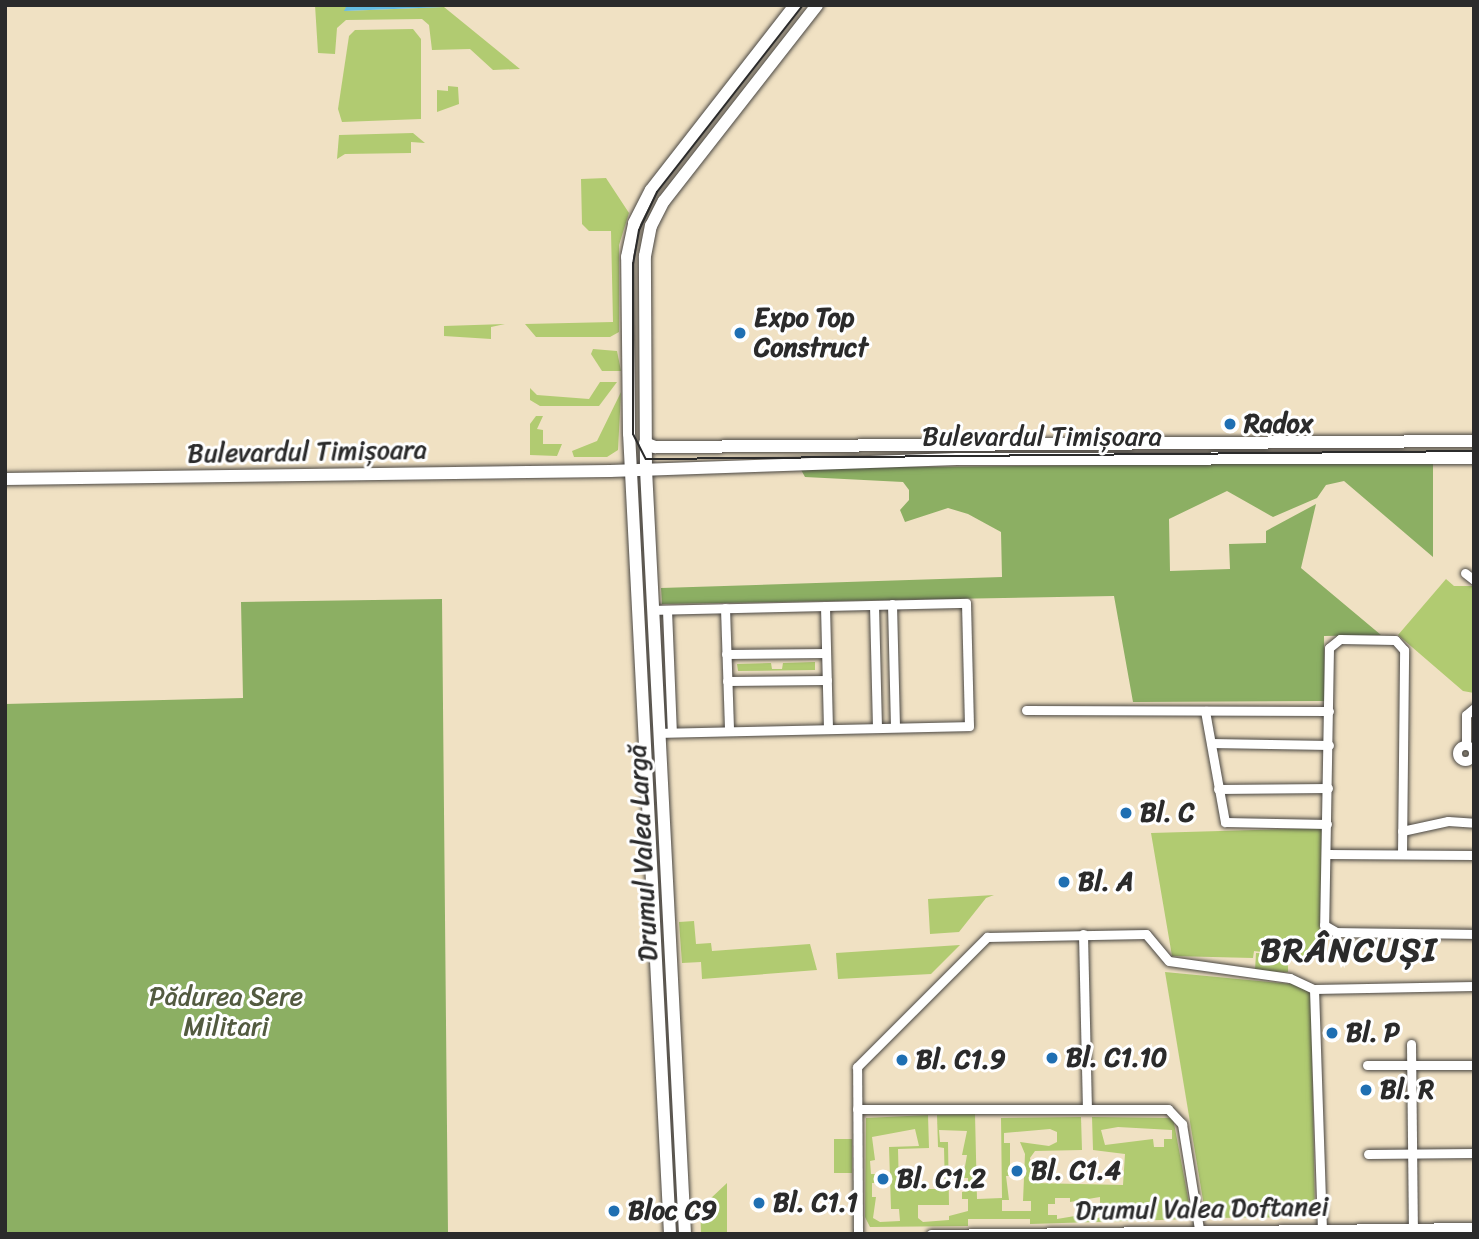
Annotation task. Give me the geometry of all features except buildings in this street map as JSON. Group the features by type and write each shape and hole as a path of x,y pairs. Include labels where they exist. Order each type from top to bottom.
{"main road":[{"name":"Drumul Valea Largă","path":"670,1234 630,457 627,262 634,223 645,198 795,5"},
{"name":"Drumul Valea Largă","path":"685,1234 671,956 666,732 653,610 646,470 648,447 644,263 651,226 664,201 817,5"},
{"path":"782,22 796,32"},
{"path":"725,95 738,105"},
{"path":"627,262 644,263"},
{"name":"Bulevardul Timișoara","path":"648,447 1474,441"},
{"path":"1254,442 1254,459"},
{"path":"610,471 648,447"},
{"path":"631,471 648,447"},
{"name":"Bulevardul Timișoara","path":"5,479 631,471 957,459 1474,458"},
{"path":"656,957 671,956"},
{"path":"656,974 672,973"}],"street":[{"path":"1465,573 1474,580"},
{"path":"653,610 966,603 969,726 666,732 667,610"},
{"path":"892,604 895,727"},
{"path":"874,605 877,728"},
{"path":"825,606 828,729"},
{"path":"725,608 729,731"},
{"path":"1402,855 1404,650 1395,640 1340,639 1333,643 1329,711 1324,922 1329,930 1474,934"},
{"path":"726,654 826,653"},
{"path":"727,681 827,680"},
{"path":"1466,745 1466,715 1474,708"},
{"path":"1026,710 1329,711"},
{"path":"1206,711 1225,822 1327,824"},
{"path":"1211,743 1329,745"},
{"path":"1218,789 1328,788"},
{"path":"1402,831 1448,821 1474,822"},
{"path":"1326,854 1474,855"},
{"path":"1083,934 1087,1108"},
{"path":"858,1234 859,1063 979,942 997,935 1083,934 1151,937 1172,962 1290,978 1314,989 1474,986"},
{"path":"1314,989 1322,1228"},
{"path":"1411,1044 1413,1227"},
{"path":"1367,1065 1474,1065"},
{"path":"857,1109 1163,1108 1177,1114 1199,1229"},
{"path":"1368,1154 1474,1153"},
{"name":"Drumul Valea Doftanei","path":"931,1234 1474,1227"}],"green space":[{"path":"315,5 347,5 345,11 444,7 520,69 493,70 470,49 432,50 429,25 422,19 346,20 337,28 335,54 318,53"},
{"path":"413,29 421,39 421,119 342,122 338,109 349,36 355,30"},
{"path":"448,86 458,87 459,104 437,112 437,90 448,91"},
{"path":"413,133 425,143 411,142 411,153 345,154 337,159 339,135"},
{"path":"606,178 629,213 619,245 619,332 610,337 536,337 525,324 613,322 611,231 589,231 582,224 581,179"},
{"path":"505,324 491,327 491,339 444,336 444,326"},
{"path":"593,349 617,351 621,371 602,371 591,354"},
{"path":"600,382 617,382 599,406 540,406 530,400 530,388 537,395 589,399"},
{"path":"621,392 618,450 607,457 574,457 572,451 597,441"},
{"path":"536,416 543,416 537,429 543,430 543,444 562,444 557,456 530,455 530,424"},
{"path":"1433,462 1433,557 1344,481 1326,485 1317,498 1273,517 1227,491 1169,519 1170,571 1230,569 1229,544 1266,543 1266,531 1316,504 1301,568 1381,635 1324,636 1325,701 1133,702 1114,596 662,604 661,588 1002,577 1001,532 968,514 948,508 905,522 900,510 909,500 909,490 903,482 805,477 800,468"},
{"path":"1446,579 1454,586 1474,586 1474,693 1463,691 1398,635"},
{"name":"Pădurea Sere Militari","path":"442,599 448,1234 5,1234 5,704 243,698 241,602"},
{"path":"815,662 815,670 738,671 737,664 771,663 772,669 782,669 783,663"},
{"path":"1322,828 1319,959 1254,951 1253,958 1172,956 1151,833"},
{"path":"994,895 986,898 959,932 930,934 928,899"},
{"path":"694,921 696,944 711,943 712,951 810,944 817,970 702,979 701,962 682,963 679,922"},
{"path":"960,945 931,974 838,979 836,953"},
{"path":"1256,953 1288,954 1288,972 1255,971"},
{"path":"1165,972 1302,985 1311,990 1315,1217 1206,1218"},
{"path":"975,1114 977,1199 1002,1198 1001,1118 1081,1117 1082,1150 1035,1151 1030,1158 1034,1183 1123,1185 1125,1154 1093,1150 1092,1117 1173,1118 1192,1219 1030,1224 1030,1219 968,1219 968,1226 870,1227 865,1217 866,1118 928,1115 929,1148 898,1149 899,1189 945,1189 944,1148 938,1147 937,1115","holes":["1118,1127 1172,1130 1172,1139 1164,1139 1164,1147 1154,1147 1153,1139 1105,1145 1101,1130","915,1129 919,1146 889,1147 891,1209 899,1209 900,1221 880,1222 873,1218 876,1197 872,1197 872,1183 876,1183 876,1174 871,1174 870,1161 875,1160 872,1137","1050,1129 1057,1132 1057,1142 1049,1146 1020,1142 1025,1154 1023,1201 1031,1201 1031,1211 1002,1211 1002,1200 1009,1200 1006,1176 1010,1176 1010,1143 1004,1143 1004,1133","939,1130 967,1131 962,1155 967,1155 963,1178 968,1178 968,1191 962,1192 962,1199 968,1199 968,1211 949,1216 949,1220 923,1222 918,1218 918,1205 949,1205 948,1142 940,1142","1100,1197 1100,1203 1107,1203 1107,1213 1098,1218 1087,1218 1087,1214 1057,1219 1057,1215 1048,1215 1048,1204 1055,1204 1055,1198 1070,1198 1070,1202"]},
{"path":"834,1139 852,1139 852,1173 834,1173"},
{"path":"727,1183 727,1234 701,1234 700,1201 709,1200"}],"water":[{"path":"347,5 442,5 444,7 344,11"}],"tram line":[{"path":"803,5 657,192 639,230 633,263 633,434 646,459 1474,451"}],"place":[{"name":"Expo Top Construct","path":"740,333"},
{"name":"Radox","path":"1230,424"},
{"name":"Bl. C","path":"1126,813"},
{"name":"Bl. A","path":"1064,882"},
{"name":"Bl. P","path":"1332,1033"},
{"name":"Bl. C1.10","path":"1052,1058"},
{"name":"Bl. C1.9","path":"902,1060"},
{"name":"Bl. R","path":"1366,1090"},
{"name":"Bl. C1.4","path":"1017,1171"},
{"name":"Bl. C1.2","path":"883,1179"},
{"name":"Bl. C1.1","path":"759,1203"},
{"name":"Bloc C9","path":"614,1211"}],"district":[{"name":"BRÂNCUȘI","path":"1349,951"}]}
